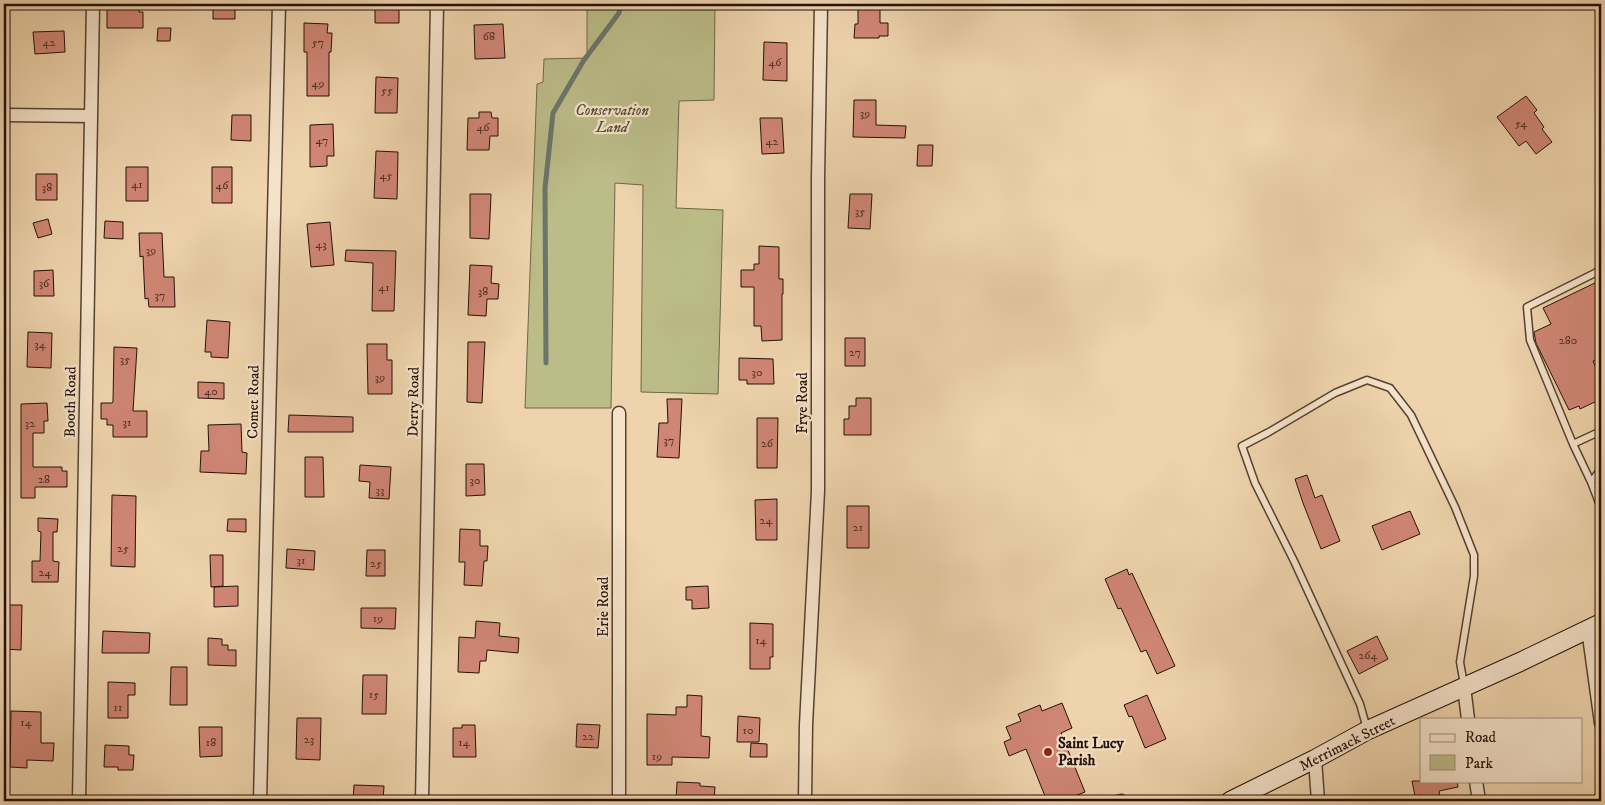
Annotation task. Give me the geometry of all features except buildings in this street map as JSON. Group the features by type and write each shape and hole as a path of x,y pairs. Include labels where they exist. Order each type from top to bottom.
{"main road":[{"name":"Merrimack Street","path":"1230,801 1316,759 1368,730 1595,626"}],"street":[{"name":"Booth Road","path":"80,801 93,4"},
{"name":"Comet Road","path":"260,801 279,4"},
{"name":"Derry Road","path":"422,801 437,4"},
{"name":"Frye Road","path":"805,801 806,725 818,491 818,178 821,4"},
{"path":"4,115 91,116"},
{"name":"Erie Road","path":"619,413 619,801"},
{"path":"1595,626 1601,723"},
{"path":"1464,687 1468,718"},
{"path":"1316,759 1318,801"},
{"path":"1476,782 1479,801"}],"lane":[{"path":"1601,270 1527,307 1530,340 1601,508"},
{"path":"1368,730 1360,704 1294,561 1255,483 1242,446 1335,393 1367,380 1390,388 1411,415 1455,506 1474,554 1474,576 1460,662 1464,687"},
{"path":"1573,444 1601,431"},
{"path":"1591,482 1601,469"},
{"path":"1109,801 1122,798"}],"green space":[{"name":"Conservation Land","path":"587,4 715,4 714,100 679,101 676,208 723,210 718,394 641,392 643,185 615,183 611,408 525,408 537,84 543,82 544,59 587,58"}],"waterway":[{"path":"546,363 545,188 553,113 584,60 619,13 621,4"}],"place":[{"name":"Saint Lucy Parish","path":"1048,752"}]}
